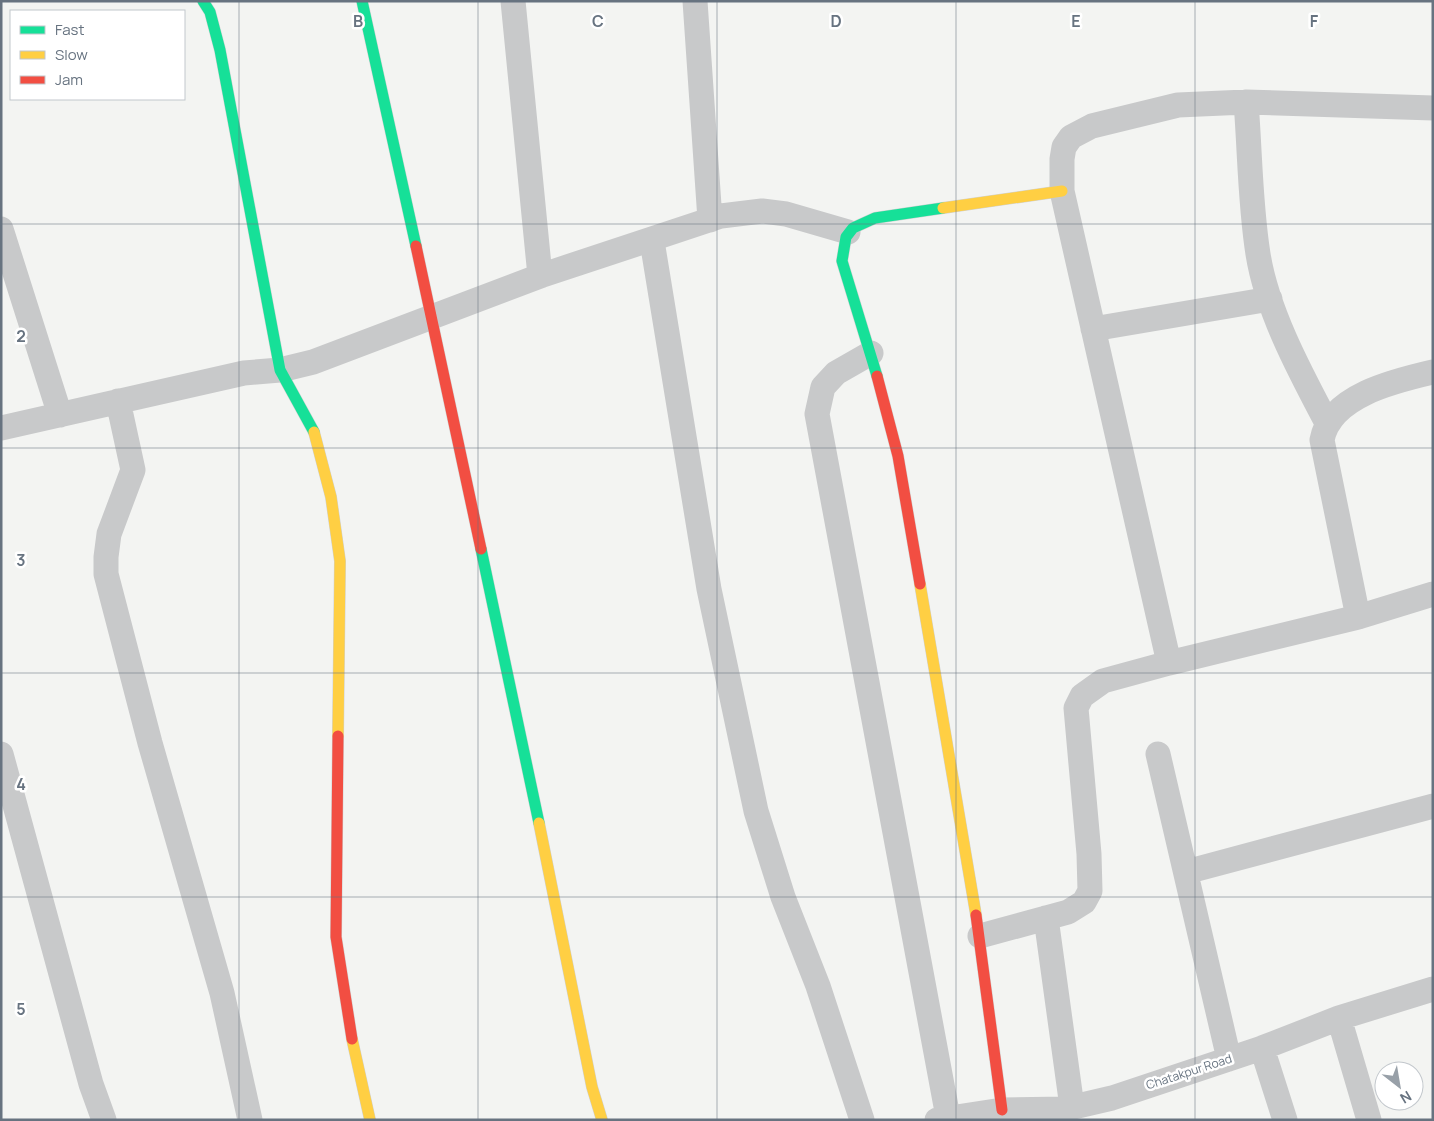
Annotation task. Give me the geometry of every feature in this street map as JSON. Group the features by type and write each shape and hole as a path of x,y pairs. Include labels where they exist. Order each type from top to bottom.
{"street":[{"path":"203,1 210,12 220,50 280,370 315,435 331,497 340,561 336,937 352,1038 370,1120"},
{"path":"362,1 432,317 566,954 592,1087 602,1120"},
{"path":"513,1 540,276"},
{"path":"695,1 710,220"},
{"path":"1169,663 1062,190 1064,147 1071,137 1092,126 1178,105 1246,102 1433,108"},
{"path":"1246,102 1258,255 1270,299 1302,376 1327,423"},
{"path":"1002,1110 980,936 898,456 871,353 842,261 843,245 848,232 858,223 875,218 1062,190"},
{"path":"1,428 244,373 280,370 313,362 540,276 652,241 710,220 740,213 762,211 786,214 848,232"},
{"path":"1,229 60,415"},
{"path":"652,241 710,589 756,810 783,897 818,986 862,1120"},
{"path":"1093,329 1270,299"},
{"path":"871,353 836,373 823,387 818,414 943,1119"},
{"path":"1358,617 1322,440 1327,423 1349,400 1410,377 1433,372"},
{"path":"118,401 133,470 109,534 106,574 150,744 222,993 250,1120"},
{"path":"980,936 1068,912 1084,902 1090,891 1089,854 1076,708 1082,696 1104,681 1169,663 1358,617 1433,594"},
{"path":"1,754 91,1084 104,1120"},
{"path":"1158,754 1229,1059"},
{"path":"1186,872 1433,806"},
{"path":"1046,918 1072,1107"},
{"name":"Chatakpur Road","path":"943,1119 1002,1110 1044,1110 1072,1107 1112,1098 1262,1048 1339,1018 1433,989"},
{"path":"1339,1018 1369,1120"},
{"path":"1262,1048 1285,1120"}],"traffic: fast":[{"path":"203,1 210,12 220,50 280,370 314,432"},
{"path":"362,1 416,246"},
{"path":"877,376 842,261 846,237 853,228 875,218 943,208"},
{"path":"481,549 539,823"}],"traffic: slow":[{"path":"943,208 1062,191"},
{"path":"314,432 331,497 340,561 338,736"},
{"path":"920,584 976,915"},
{"path":"539,823 592,1087 602,1120"},
{"path":"352,1039 370,1120"}],"traffic: jam":[{"path":"416,246 481,549"},
{"path":"877,376 898,456 920,584"},
{"path":"338,736 336,937 352,1039"},
{"path":"976,915 1002,1110"}]}
